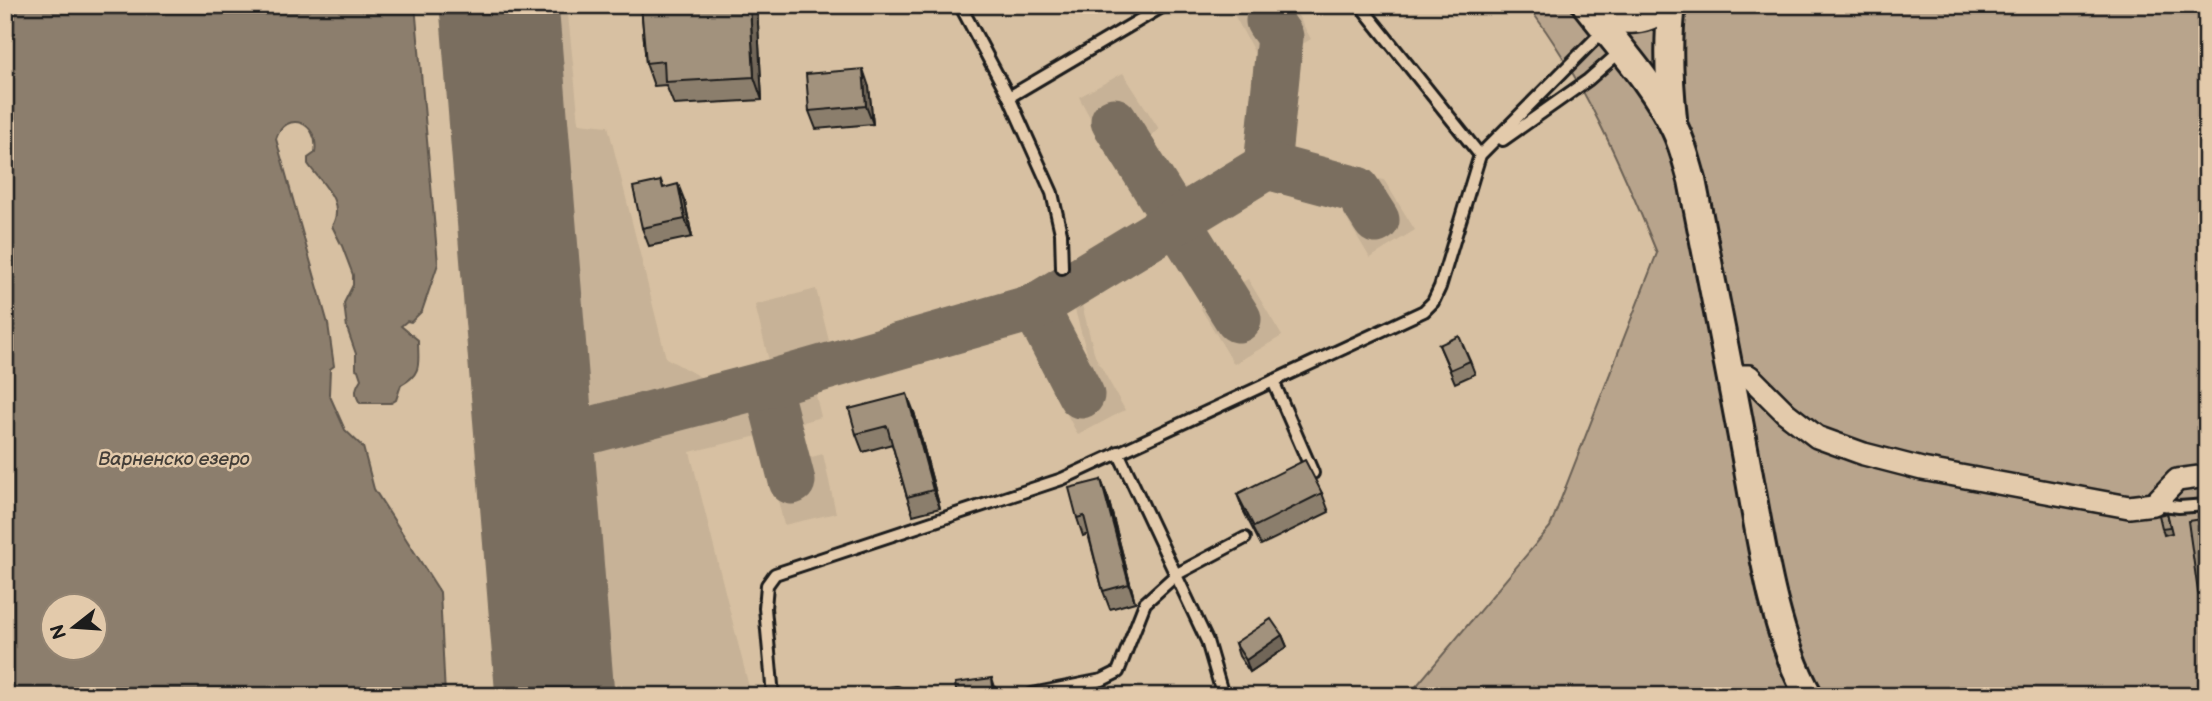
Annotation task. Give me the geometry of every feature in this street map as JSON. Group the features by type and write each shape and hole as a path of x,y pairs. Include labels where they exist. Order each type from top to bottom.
{"street":[{"path":"1666,5 1663,10 1648,19 1607,16 1621,51 1648,85 1674,127 1692,180 1766,566 1787,646 1809,696"},
{"path":"1672,5 1668,64 1674,127"},
{"path":"1731,376 1749,376 1786,413 1817,437 1864,454 1923,469 2129,507 2154,504 2177,480 2207,476"}],"lane":[{"path":"960,5 1009,97 1052,193 1061,233 1062,268"},
{"path":"1009,97 1165,5"},
{"path":"1360,5 1480,155"},
{"path":"773,696 765,608 767,585 775,574 1062,479 1424,311 1433,302 1440,287 1480,155 1607,16"},
{"path":"1480,155 1588,80 1621,51"},
{"path":"1273,381 1313,473"},
{"path":"1118,452 1207,641 1223,696"},
{"path":"2154,504 2179,507 2207,505"},
{"path":"1032,694 1102,680 1118,671 1145,603 1177,574 1245,538"},
{"path":"873,696 897,694"}],"shaded area":[{"path":"450,5 567,5 579,123 608,126 666,358 702,378 769,361 755,305 816,289 830,345 1022,294 1074,261 1143,224 1150,197 1124,156 1108,151 1079,97 1123,73 1159,129 1148,138 1178,186 1198,188 1256,151 1266,74 1230,7 1292,5 1311,39 1299,46 1280,139 1295,164 1384,180 1415,230 1370,258 1333,196 1275,180 1210,223 1204,236 1233,287 1248,279 1282,336 1234,364 1200,307 1216,297 1188,253 1156,248 1079,293 1095,356 1125,410 1078,435 1049,381 1059,375 1039,337 1017,327 813,383 821,417 799,423 808,458 823,454 836,513 784,525 762,435 690,452 750,691 710,696 521,696","holes":["1072,299 1088,357 1081,363 1058,323 1062,305"]},
{"path":"1527,5 2207,5 2207,696 1408,696 1550,527 1657,253 1616,156 1584,93 1548,33"}],"water":[{"name":"Варненско езеро","path":"5,5 415,5 438,264 422,311 411,322 407,321 401,326 418,340 418,367 413,376 401,385 396,400 391,403 360,403 356,394 361,379 356,369 356,354 347,328 344,303 353,285 353,275 332,226 336,217 334,200 308,164 308,158 315,153 312,134 301,123 294,122 287,124 276,139 328,324 334,366 330,369 329,394 345,430 363,447 374,489 440,592 445,696 5,696"}],"building":[{"path":"641,5 750,5 754,77 665,82 664,61 646,63"},
{"path":"863,69 866,106 809,111 806,74"},
{"path":"661,181 663,188 678,184 685,219 642,228 633,187"},
{"path":"1459,336 1470,361 1450,370 1439,345"},
{"path":"907,394 933,490 907,497 887,426 856,434 849,409"},
{"path":"1305,460 1322,493 1254,527 1237,494"},
{"path":"1101,480 1129,584 1103,591 1084,516 1077,518 1069,488"},
{"path":"2167,513 2170,527 2162,528 2159,515"},
{"path":"2207,518 2207,579 2202,579 2203,591 2198,592 2188,521"},
{"path":"2202,579 2207,579 2207,615"},
{"path":"1271,619 1282,635 1246,660 1235,643"},
{"path":"992,678 994,696 957,696 955,683"}],"taxiway":[{"path":"1267,166 1280,37 1269,21"},
{"path":"1114,121 1238,319"},
{"path":"534,445 767,384 1035,307 1267,166 1357,190 1376,220"},
{"path":"1035,307 1081,395"},
{"path":"767,384 792,481"}],"runway":[{"path":"499,5 555,696"}]}
